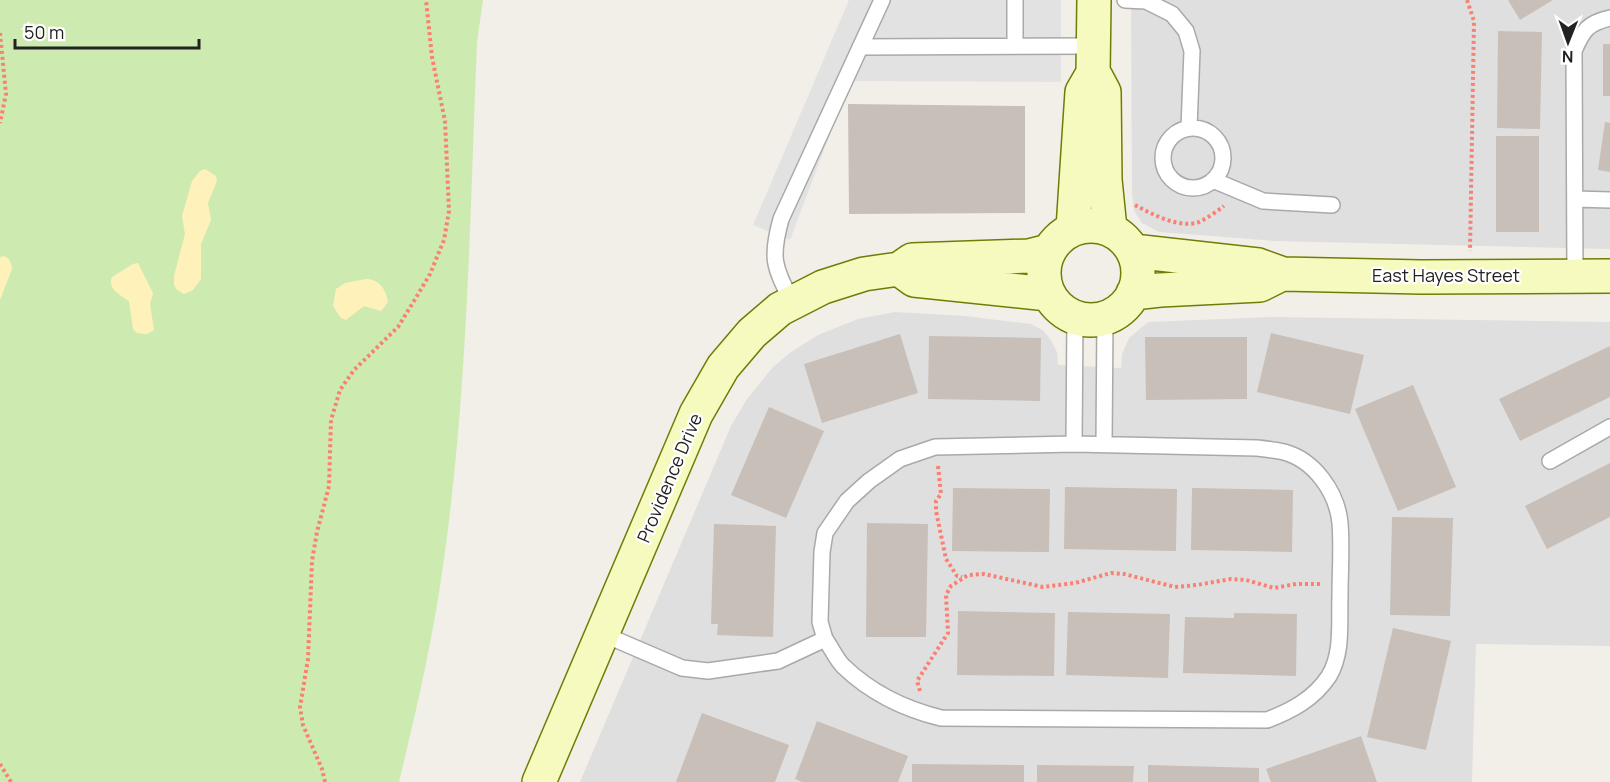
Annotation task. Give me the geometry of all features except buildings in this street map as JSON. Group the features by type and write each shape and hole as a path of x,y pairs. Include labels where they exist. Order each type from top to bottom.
{"street":[{"path":"1073,229 1082,92 1093,59 1094,0"},
{"path":"1093,59 1104,92 1105,180 1110,229"},
{"path":"1091,225 1110,229 1121,237 1133,251 1137,264 1138,274 1133,293 1125,305 1090,317 1055,304 1048,294 1044,281 1044,263 1048,251 1056,240 1073,229 1091,225"},
{"name":"Providence Drive","path":"539,782 696,414 723,367 752,333 792,302 823,286 864,274 899,269 912,260 1029,256 1048,251"},
{"name":"East Hayes Street","path":"1133,251 1258,265 1283,274 1421,277 1610,276"},
{"path":"899,269 915,279 1048,294"},
{"name":"East Hayes Street","path":"1133,293 1260,285 1283,274"}],"lane":[{"path":"792,302 777,270 774,244 781,219 882,0"},
{"path":"1015,0 1015,46"},
{"path":"1125,0 1146,1 1172,14 1186,31 1192,51 1189,128"},
{"path":"1575,275 1574,51 1581,34 1594,22 1610,18"},
{"path":"861,46 1015,46 1093,59"},
{"path":"1199,128 1208,132 1221,145 1223,164 1213,180 1204,186 1184,187 1175,182 1168,174 1163,155 1171,137 1179,131 1199,128"},
{"path":"1213,180 1263,201 1332,205"},
{"path":"1575,199 1610,200"},
{"path":"1074,444 1090,317"},
{"path":"1090,317 1104,444"},
{"path":"1551,461 1610,427"},
{"path":"1074,444 1257,448 1285,452 1307,462 1323,479 1340,521 1339,648 1329,675 1311,698 1267,720 941,718 917,712 885,698 842,665 825,639 820,622 822,552 825,532 847,501 869,481 900,459 935,447 1074,444"},
{"path":"603,634 682,668 708,671 778,661 825,639"}],"path":[{"path":"325,782 322,769 303,725 300,707 308,659 312,561 329,486 332,420 340,390 354,370 398,327 430,273 444,240 449,211 445,121 432,57 426,0"},
{"path":"1467,0 1474,21 1470,251"},
{"path":"0,33 6,94 0,123"},
{"path":"1130,201 1164,218 1195,223 1221,208 1240,191"},
{"path":"935,447 941,484 941,494 936,501 936,512 946,559 957,576 984,574 1043,587 1075,583 1111,573 1124,574 1175,587 1231,579 1246,580 1274,588 1296,584 1340,584"},
{"path":"917,712 921,694 917,681 948,633 946,595 951,586 963,577"},
{"path":"0,764 11,782"}],"shaded area":[{"path":"849,0 1061,0 1061,82 850,81 790,240 753,225"},
{"path":"1131,0 1610,0 1610,249 1274,241 1159,232 1142,223 1134,211"},
{"path":"895,312 965,316 1031,324 1044,331 1051,340 1057,352 1058,365 1121,368 1122,354 1129,338 1148,322 1274,317 1610,322 1610,646 1476,644 1472,782 580,782 731,426 747,399 772,368 791,352 818,335 858,319"}],"green space":[{"path":"0,0 483,0 477,42 467,301 452,495 435,615 419,699 399,782 0,782"}],"sand":[{"path":"205,169 216,176 217,181 208,203 211,220 201,244 201,279 193,290 184,294 174,285 174,276 185,234 182,216 192,181 200,171"},
{"path":"2,256 8,259 12,269 0,300 0,258"},
{"path":"138,263 153,293 150,304 154,330 147,334 137,333 133,329 129,301 115,291 111,285 112,277"},
{"path":"371,279 381,286 388,302 381,311 364,306 346,320 341,318 333,306 336,289 345,283"}]}
